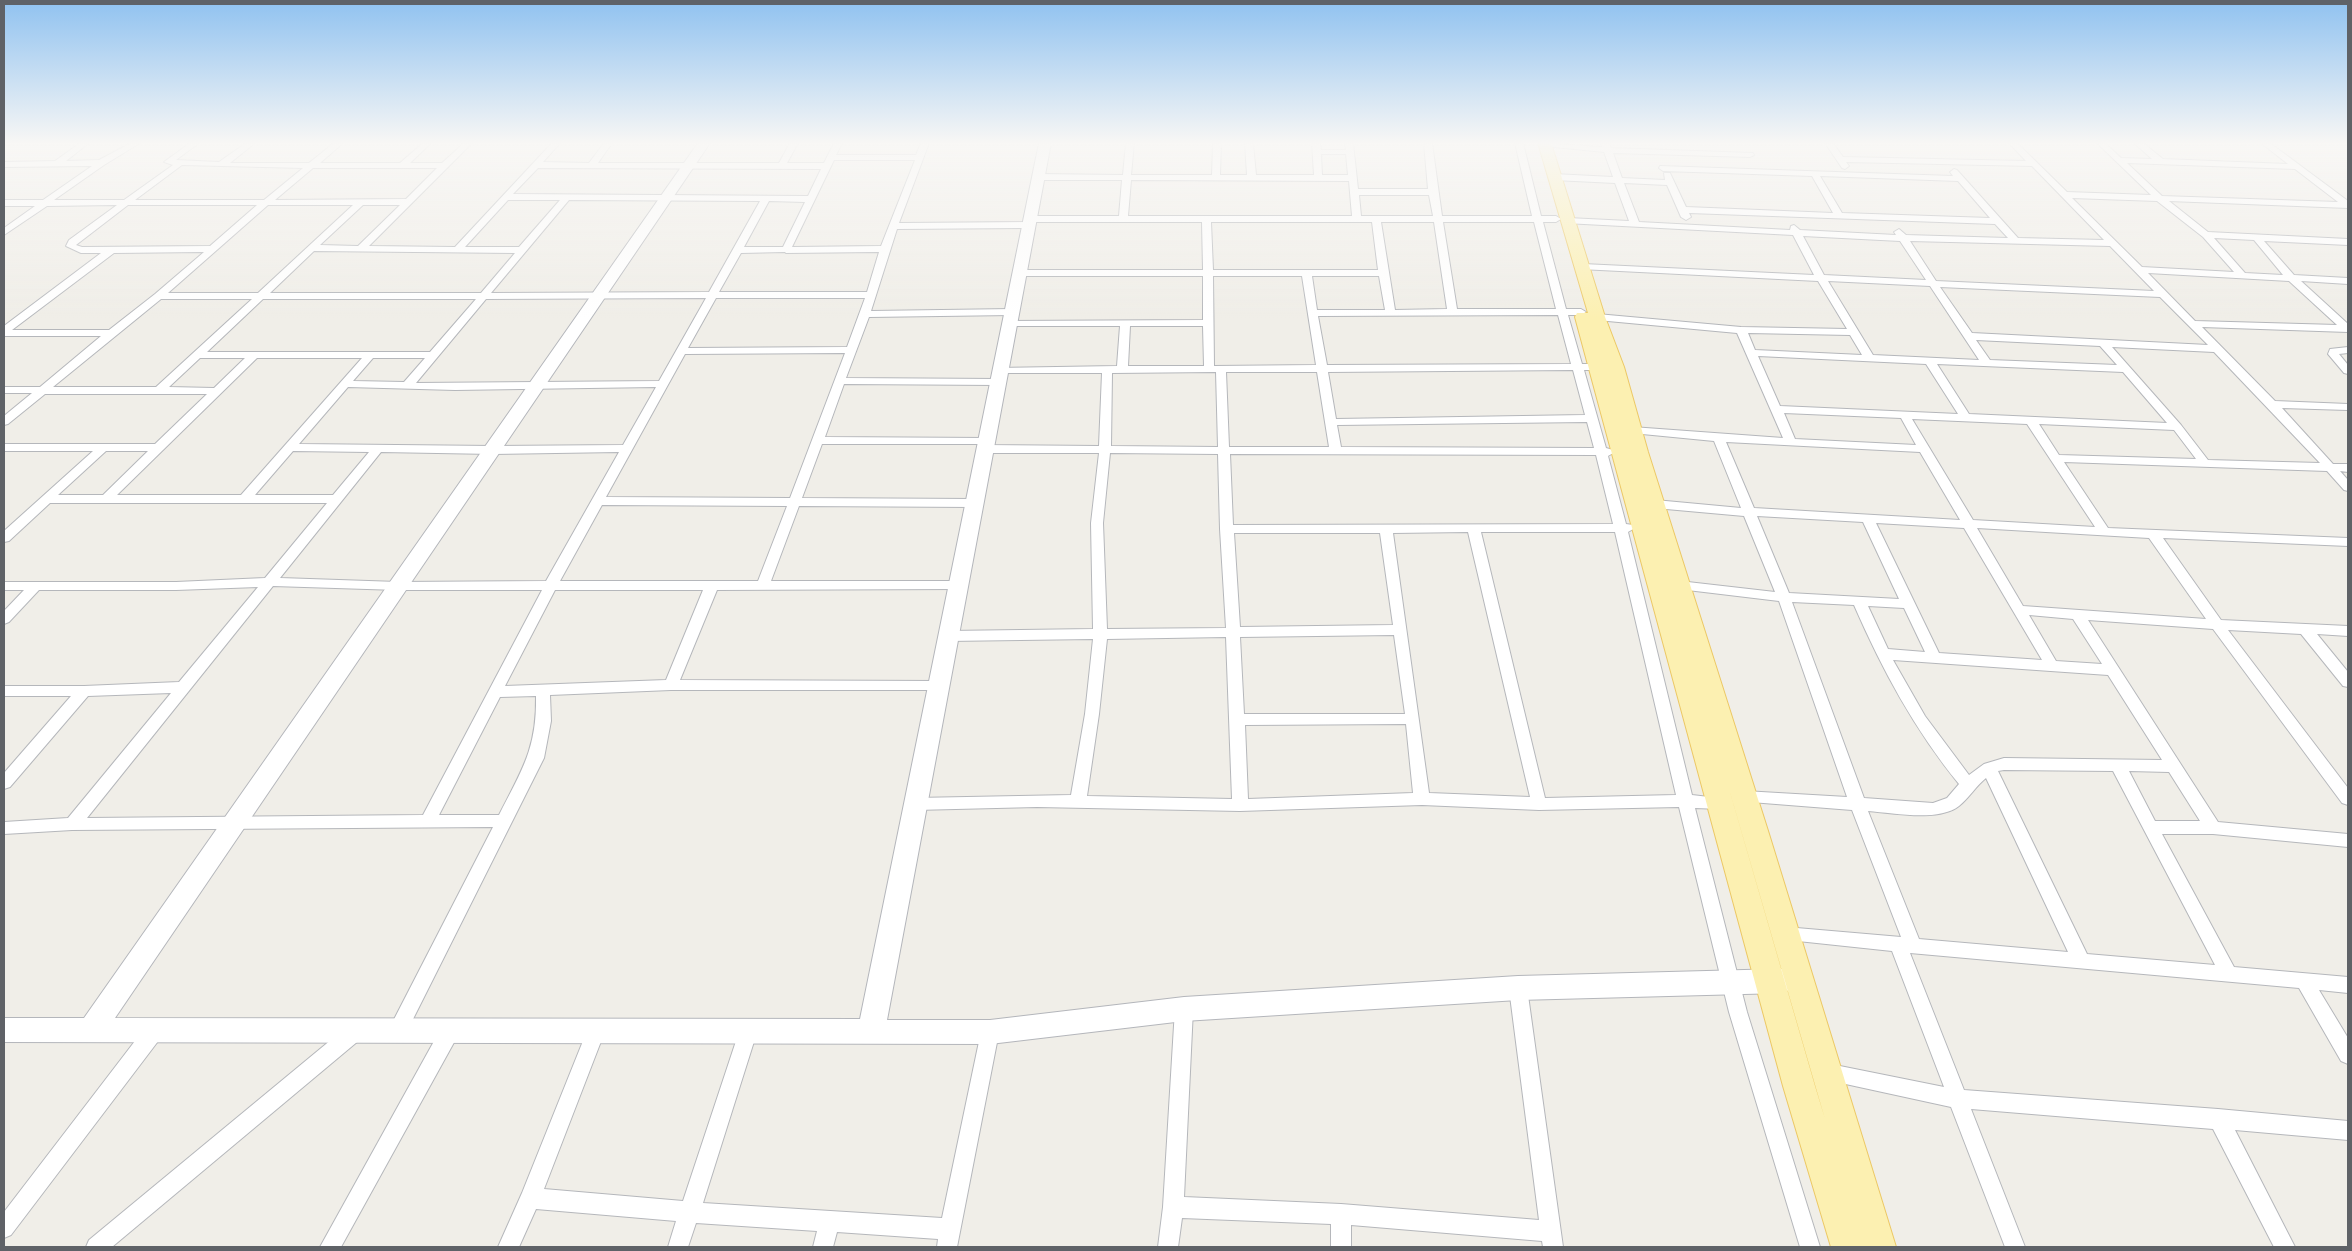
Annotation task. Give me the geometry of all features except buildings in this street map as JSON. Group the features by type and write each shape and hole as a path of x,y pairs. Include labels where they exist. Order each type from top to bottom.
{"main road":[{"path":"1550,201 1553,220 1580,313 1586,367 1632,528 1660,583 1769,980 1848,1247"},
{"path":"1553,201 1553,220 1583,267 1580,313 1615,367 1632,430 1879,1247"}],"street":[{"path":"458,249 504,201"},
{"path":"407,386 563,201"},
{"path":"91,1030 665,201"},
{"path":"428,820 551,585 765,201"},
{"path":"786,250 810,201"},
{"path":"763,585 852,350 903,201"},
{"path":"871,1032 1033,201"},
{"path":"1124,220 1126,201"},
{"path":"1354,201 1357,219"},
{"path":"1435,201 1452,313"},
{"path":"1545,201 1553,220"},
{"path":"1626,201 1635,224"},
{"path":"1679,201 1690,227"},
{"path":"1830,201 1839,216"},
{"path":"1980,201 2016,241"},
{"path":"2072,201 2137,270 2272,404 2348,487"},
{"path":"2163,201 2206,235 2241,274"},
{"path":"2250,201 2348,205"},
{"path":"4,232 46,202"},
{"path":"125,202 72,242 71,246 73,249 213,249"},
{"path":"4,203 406,202"},
{"path":"360,248 406,202"},
{"path":"4,422 111,333 160,296 264,203"},
{"path":"159,391 360,203"},
{"path":"1683,210 1998,221"},
{"path":"1786,214 1852,332 1869,357"},
{"path":"1887,218 1903,238 1986,362"},
{"path":"894,226 1207,219 1553,220 1903,238 2113,243"},
{"path":"1207,219 1208,323 1215,369 1223,449 1238,720 1240,804"},
{"path":"1376,219 1382,273 1391,314"},
{"path":"2206,235 2348,242"},
{"path":"2256,236 2289,276 2348,329"},
{"path":"312,248 520,250"},
{"path":"4,332 111,250"},
{"path":"736,250 885,250"},
{"path":"1583,267 1822,280 2161,294"},
{"path":"2137,270 2289,276 2348,281"},
{"path":"1306,272 1336,452"},
{"path":"1019,273 1382,273"},
{"path":"160,296 871,295"},
{"path":"1313,313 1580,313 1741,330 1852,332"},
{"path":"865,314 1126,323 1208,323"},
{"path":"1122,370 1126,323"},
{"path":"2192,324 2348,329"},
{"path":"1741,330 1753,354 1775,410 1791,442"},
{"path":"4,332 111,333"},
{"path":"1968,336 2217,349"},
{"path":"2104,344 2177,427 2204,462"},
{"path":"681,351 852,350"},
{"path":"2348,350 2334,351 2333,354 2348,371"},
{"path":"244,500 371,354"},
{"path":"1753,354 2124,368"},
{"path":"198,355 434,355"},
{"path":"106,500 254,355"},
{"path":"1929,360 1966,418"},
{"path":"817,440 1336,452 1611,452 1593,418 1586,367 1107,370 999,376 839,381"},
{"path":"1078,801 1092,714 1100,634 1096,523 1105,448 1107,370"},
{"path":"346,384 537,387 663,384"},
{"path":"4,390 216,391"},
{"path":"2272,404 2348,407"},
{"path":"1775,410 2177,427"},
{"path":"1905,416 2052,664"},
{"path":"1332,422 1593,418"},
{"path":"2031,421 2104,531"},
{"path":"1632,430 1719,438 1925,449"},
{"path":"1719,438 1784,597 1858,805 1957,1099 2015,1247"},
{"path":"290,447 379,446 493,450 626,448"},
{"path":"72,824 379,446"},
{"path":"4,448 160,448"},
{"path":"4,538 103,448"},
{"path":"2056,458 2348,468"},
{"path":"46,499 336,499"},
{"path":"597,501 974,502"},
{"path":"1655,504 1868,519 2348,542"},
{"path":"1868,519 1934,657"},
{"path":"1226,529 1632,528 1684,801 1730,981 1810,1247"},
{"path":"1474,529 1539,804"},
{"path":"1386,530 1413,719 1422,799"},
{"path":"2153,534 2217,625 2348,799"},
{"path":"4,586 176,586 268,582 398,586 958,585"},
{"path":"671,685 712,585"},
{"path":"1679,585 1784,597 1910,604"},
{"path":"4,619 36,586"},
{"path":"1859,602 1882,654 1943,755 1968,784"},
{"path":"2020,610 2217,625 2348,631"},
{"path":"2077,614 2212,828"},
{"path":"2305,629 2348,682"},
{"path":"948,636 1400,630"},
{"path":"1882,654 2052,664 2113,670"},
{"path":"496,692 671,685 938,686"},
{"path":"4,691 84,691 183,687"},
{"path":"4,783 84,691"},
{"path":"398,1031 539,749 544,721 543,691"},
{"path":"1238,720 1413,719"},
{"path":"1744,797 1934,810 1953,802 1968,784 1988,768 2004,764 2174,766"},
{"path":"2118,766 2229,974"},
{"path":"1988,768 2081,960"},
{"path":"915,804 1078,801 1240,804 1422,799 1539,804 1684,801 1720,803"},
{"path":"4,828 72,824 428,820 503,822"},
{"path":"2152,827 2212,828 2348,840"},
{"path":"1785,934 2348,985"},
{"path":"4,1030 990,1032 1184,1009 1518,988 1769,980 1798,982"},
{"path":"2304,981 2348,1055"},
{"path":"1173,1207 1341,1214 1551,1239 1518,988"},
{"path":"1168,1247 1173,1207 1184,1009"},
{"path":"4,1228 156,1030"},
{"path":"96,1247 357,1031"},
{"path":"330,1247 450,1031"},
{"path":"508,1247 530,1198 596,1031"},
{"path":"678,1247 748,1032"},
{"path":"530,1198 690,1212 830,1220 949,1238 990,1032"},
{"path":"1825,1072 1957,1099 2218,1118 2348,1130"},
{"path":"2218,1118 2285,1247"},
{"path":"1341,1214 1342,1247"},
{"path":"823,1247 830,1220"}]}
